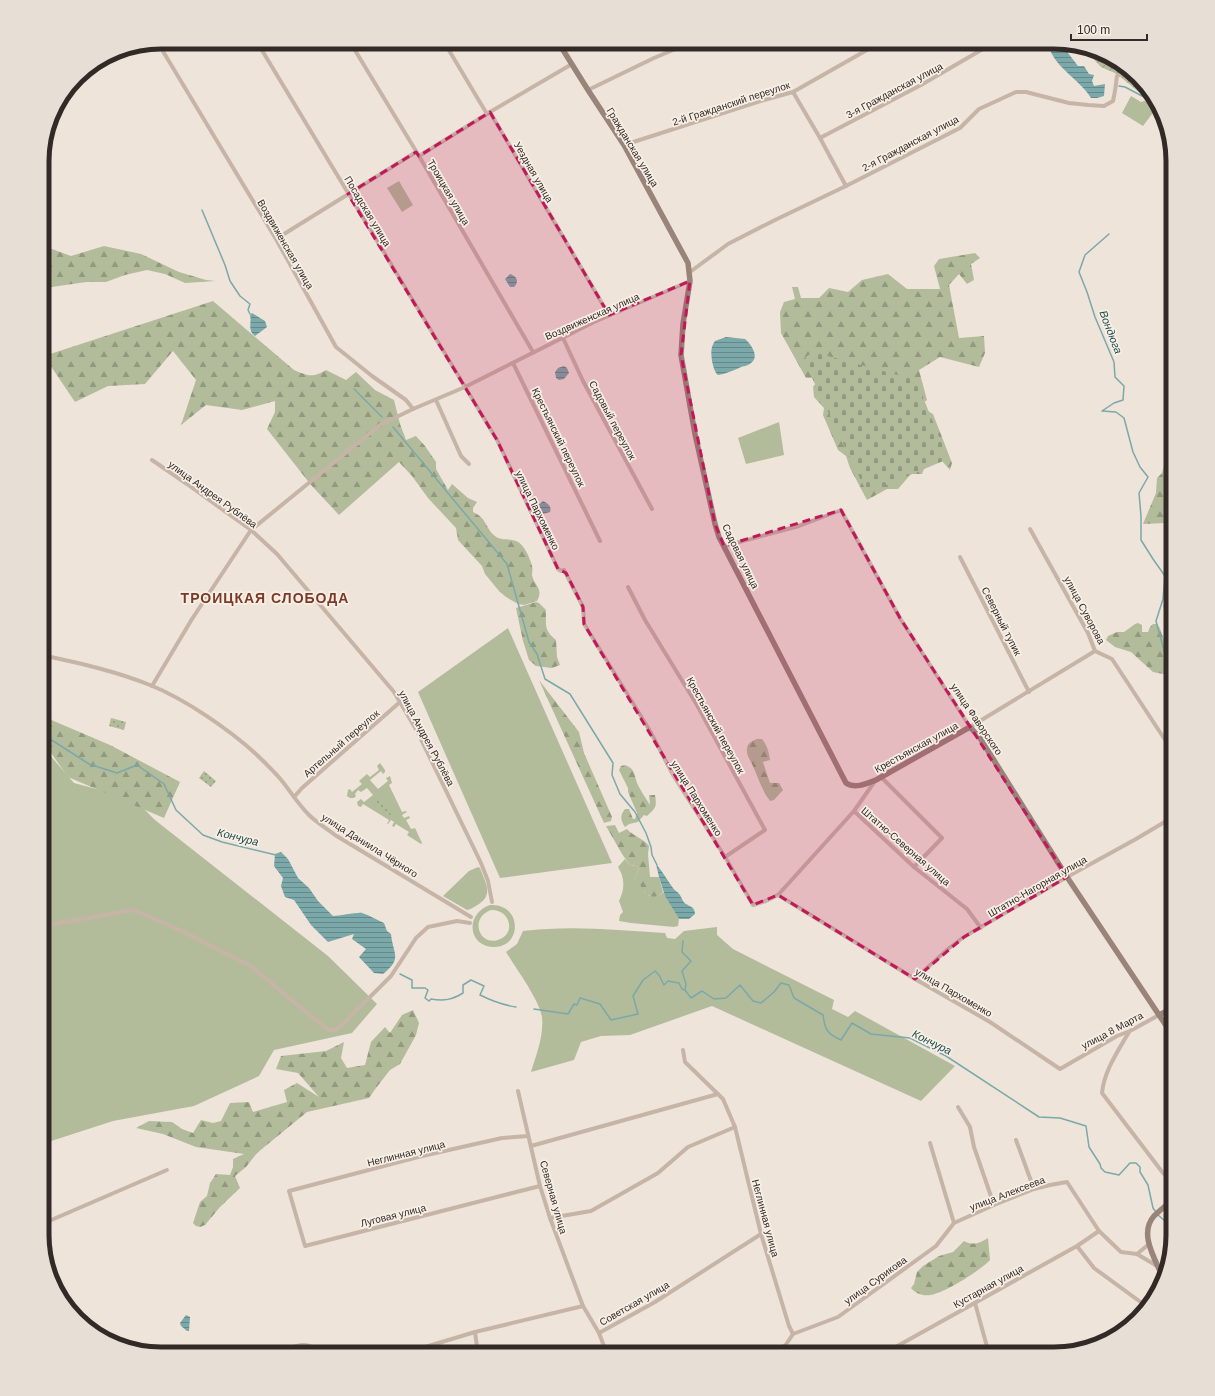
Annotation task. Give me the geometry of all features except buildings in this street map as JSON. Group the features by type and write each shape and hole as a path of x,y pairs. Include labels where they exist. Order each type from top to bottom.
{"street":[{"name":"Воздвиженская улица","path":"162,49 276,238 336,347 372,376 406,400 413,409 465,387 594,322 690,282"},
{"name":"Посадская улица","path":"261,49 465,387"},
{"name":"Троицкая улица","path":"354,49 418,154 533,352"},
{"name":"Уездная улица","path":"448,49 489,113 609,316"},
{"name":"Гражданская улица","path":"563,49 624,145 688,263"},
{"path":"588,90 675,49"},
{"name":"2-й Гражданский переулок","path":"624,145 794,92 869,49"},
{"name":"3-я Гражданская улица","path":"820,138 921,85 983,49"},
{"path":"276,238 348,194 572,64"},
{"name":"2-я Гражданская улица","path":"690,272 728,244 960,128 979,109 1016,92 1026,92 1069,103 1104,106 1113,101 1117,76 1123,73"},
{"path":"794,92 846,186"},
{"name":"Садовая улица","path":"688,263 690,282 683,324 681,355 695,434 713,517 719,537 846,783 850,786 863,785 878,778"},
{"name":"Садовый переулок","path":"563,338 583,381 652,509"},
{"name":"Крестьянский переулок","path":"513,363 600,541"},
{"name":"улица Пархоменко","path":"465,387 497,440 558,569 561,571 564,570 584,607 584,624 650,731 673,775 725,857 753,905 778,895 990,1022 1060,1069"},
{"path":"436,400 461,456 469,464"},
{"path":"152,686 192,619 251,530 380,426 413,409"},
{"name":"улица Андрея Рублёва","path":"152,460 251,530 277,554 383,679 400,702 417,731 482,863 492,902"},
{"name":"улица Фаворского","path":"724,546 799,526 841,510 900,618 970,727 980,738 1067,877 1166,1025"},
{"name":"улица Суворова","path":"1030,529 1088,633 1095,651 1112,659 1166,741"},
{"name":"Северный тупик","path":"960,557 1029,692"},
{"name":"Крестьянский переулок","path":"628,587 645,620 697,704 765,830 725,857"},
{"name":"Крестьянская улица","path":"778,895 854,811 878,778 970,727 1095,651"},
{"name":"улица Даниила Чёрного","path":"49,656 124,675 152,686 201,713 239,740 256,755 282,781 310,816 335,835 471,917"},
{"name":"Артельный переулок","path":"294,797 302,788 400,702"},
{"path":"878,778 942,838 914,867"},
{"name":"Штатно-Северная улица","path":"854,811 914,867 967,909 981,928"},
{"name":"Штатно-Нагорная улица","path":"916,979 948,949 964,937 1166,820"},
{"path":"49,925 133,910 180,930 250,965 327,1029 334,1031 341,1026 391,976 416,938 428,927 457,921 470,923"},
{"name":"улица 8 Марта","path":"1060,1069 1117,1036 1130,1032 1166,1012"},
{"path":"1130,1032 1103,1081 1102,1093 1166,1176"},
{"name":"Неглинная улица","path":"683,1050 685,1062 723,1100 735,1127 760,1234 789,1326 793,1334"},
{"name":"Северная улица","path":"518,1090 540,1186 550,1218 583,1306"},
{"path":"531,1146 718,1094"},
{"path":"958,1107 970,1127 974,1147 994,1205"},
{"path":"550,1218 591,1211 658,1173 688,1147 735,1127"},
{"name":"Неглинная улица","path":"289,1192 418,1157 502,1138 528,1136"},
{"path":"1016,1140 1034,1189"},
{"path":"930,1143 954,1222"},
{"path":"49,1221 167,1170"},
{"name":"улица Алексеева","path":"954,1222 1034,1189 1067,1182 1099,1231"},
{"name":"Луговая улица","path":"289,1192 305,1246 540,1186"},
{"path":"1160,1271 1149,1244 1147,1232 1154,1217 1166,1205"},
{"name":"улица Сурикова","path":"793,1334 838,1317 936,1246 954,1222"},
{"path":"1099,1231 1121,1252 1137,1254 1158,1266"},
{"name":"Кустарная улица","path":"896,1347 1077,1246 1099,1231"},
{"name":"Советская улица","path":"583,1306 599,1333 655,1302 760,1234"},
{"path":"1137,1254 1149,1244"},
{"path":"1077,1246 1094,1268 1143,1303"},
{"path":"975,1303 988,1347"},
{"path":"425,1347 475,1332 583,1306"},
{"path":"475,1332 477,1347"},
{"path":"599,1333 604,1347"},
{"path":"782,1347 785,1346 793,1334"},
{"path":"295,1347 301,1345 311,1347"}],"highlighted area":[{"path":"490,112 609,315 690,281 681,355 715,524 724,546 841,510 900,618 1067,877 964,937 915,979 778,895 753,905 584,624 583,607 566,573 558,569 497,440 348,194 416,152 419,156"}],"green space":[{"path":"1090,56 1104,61 1122,72 1142,92 1140,93 1117,74 1101,67"},
{"path":"1131,96 1141,102 1148,100 1154,111 1143,126 1122,113"},
{"path":"399,181 413,205 402,212 387,188"},
{"path":"104,246 141,254 179,272 206,280 216,281 185,283 165,274 147,270 125,275 106,282 86,282 49,287 49,249 71,256"},
{"path":"975,253 980,258 971,264 974,280 967,284 959,274 949,285 959,338 984,336 985,353 979,367 940,357 919,370 927,400 919,406 933,414 952,463 950,470 935,453 928,459 922,474 911,474 898,489 887,489 867,500 850,468 846,456 838,450 823,415 824,408 814,397 813,387 816,383 811,362 812,378 806,378 781,333 780,312 784,302 795,299 792,287 798,287 801,298 819,298 829,288 848,292 862,280 888,274 907,289 940,289 934,266 939,259"},
{"path":"213,301 294,370 303,374 314,375 326,370 346,380 356,372 375,390 394,400 406,440 416,436 425,446 436,462 436,469 448,490 452,484 468,498 477,502 473,508 473,512 481,517 489,530 497,538 516,541 522,545 528,555 532,567 533,579 539,590 539,597 537,601 524,605 518,604 499,591 485,574 482,566 458,540 456,528 428,498 412,476 399,462 339,515 311,485 267,429 275,412 275,401 242,410 206,405 181,425 196,380 173,351 145,384 108,386 75,402 49,363 49,354"},
{"path":"813,352 916,380 948,459 867,493 803,359"},
{"path":"779,422 784,455 746,464 738,438"},
{"path":"1166,458 1166,523 1143,524 1156,493 1157,478 1162,473"},
{"path":"1166,599 1166,608 1163,607"},
{"path":"536,602 546,610 546,627 549,633 556,640 557,657 560,665 552,668 536,666 529,660 523,641 516,608"},
{"path":"1138,623 1142,625 1142,632 1148,632 1153,624 1157,624 1160,628 1166,642 1166,675 1153,672 1131,652 1115,647 1106,640 1108,636 1117,632 1124,632"},
{"path":"508,628 612,863 500,878 418,692"},
{"path":"539,680 579,732 584,753 612,817 611,821 604,823"},
{"path":"111,718 126,722 124,730 109,726"},
{"path":"49,719 110,745 180,782 164,818 68,777 49,750"},
{"path":"757,739 762,739 768,751 770,760 763,762 770,783 779,783 783,790 774,800 770,801 747,753 747,747 749,744"},
{"path":"49,754 74,783 134,799 155,820 328,956 377,1004 352,1033 274,1050 259,1076 194,1106 113,1121 49,1142"},
{"path":"380,763 385,772 383,774 381,771 370,780 378,789 388,781 386,778 390,776 392,783 389,785 402,812 407,812 402,815 404,818 409,816 410,818 406,820 411,829 415,828 422,843 421,844 407,835 409,832 396,824 394,827 392,826 394,822 391,820 387,824 389,820 363,804 361,807 358,806 357,802 361,799 364,802 373,795 367,788 361,792 358,790 354,798 347,796 348,790 350,789 352,792 362,784 359,781 367,774 370,777 379,770 377,766"},
{"path":"625,765 633,771 639,788 650,805 649,795 655,795 656,802 654,809 647,816 644,815 638,822 629,824 625,827 621,818 625,809 629,809 633,819 635,819 637,813 628,792 628,788 619,770 621,766"},
{"path":"204,771 216,781 211,787 199,778"},
{"path":"377,797 393,817 390,820 371,802"},
{"path":"615,825 619,833 627,829 649,846 648,854 650,877 659,877 663,892 659,895 653,897 646,895 644,890 634,878 639,869 637,866 630,865 606,826"},
{"path":"625,859 630,865 637,866 639,869 634,878 644,888 645,893 649,896 660,895 663,892 679,919 678,926 674,927 619,921 620,915 623,912 619,901 622,892 623,879 618,867"},
{"path":"478,867 480,868 487,888 484,900 467,910 443,896 469,871"},
{"path":"490,905 501,906 513,917 515,925 514,933 510,940 503,945 494,947 484,945 475,937 473,931 474,920 476,915 484,907","holes":["491,910 498,911 507,917 509,922 508,933 498,940 491,941 486,939 479,930 480,919 484,914"]},
{"path":"717,927 717,935 733,949 834,1000 832,1009 848,1017 855,1011 955,1066 921,1101 712,1006 630,1035 601,1036 581,1042 574,1060 531,1072 541,1038 542,1017 537,1002 506,952 517,944 523,931 558,928 612,929 665,933 667,938 675,939 684,931"},
{"path":"413,1010 419,1023 416,1035 400,1064 390,1070 369,1098 307,1112 257,1153 246,1167 235,1176 240,1188 220,1207 205,1225 200,1227 193,1223 200,1202 207,1196 210,1183 216,1174 230,1175 233,1167 233,1159 244,1154 196,1147 163,1134 136,1128 149,1121 172,1122 182,1129 193,1133 201,1120 213,1123 221,1121 230,1103 249,1102 253,1112 287,1102 284,1090 297,1083 319,1097 298,1073 276,1069 281,1056 326,1051 344,1042 341,1058 347,1068 365,1065 371,1042 385,1027 390,1033 402,1015"},
{"path":"988,1238 990,1260 970,1275 944,1291 936,1294 920,1294 911,1288 914,1284 917,1272 923,1266 939,1256 953,1252 964,1241 976,1243"}],"water":[{"path":"1050,50 1067,50 1078,66 1084,66 1089,74 1094,75 1092,81 1094,86 1105,84 1104,96 1091,98 1080,84 1054,58"},
{"path":"510,274 514,276 517,281 514,287 510,287 505,279"},
{"path":"252,313 265,321 267,327 255,336 250,329 250,315"},
{"path":"726,337 745,339 752,347 755,357 754,360 748,365 718,375 712,362 712,347 715,341"},
{"path":"564,366 567,368 569,373 564,379 559,380 556,378 555,372 558,368"},
{"path":"543,501 549,505 550,512 543,514 540,513 537,506"},
{"path":"281,852 288,859 298,878 309,888 318,901 333,916 362,913 384,923 387,931 391,934 395,956 395,960 389,969 383,974 374,973 359,957 366,949 352,939 354,934 328,942 311,925 294,900 285,897 281,886 283,878 274,866 275,854"},
{"path":"656,864 683,901 694,909 695,914 689,919 679,919 665,896"},
{"path":"186,1315 190,1317 189,1331 181,1326 180,1323"}],"waterway":[{"path":"1119,86 1125,87 1142,96 1145,96"},
{"path":"202,210 225,265 230,281 240,296 250,304 248,310 250,314"},
{"name":"Вондюга","path":"1109,234 1085,255 1079,272 1095,317 1114,362 1115,377 1124,386 1123,400 1114,403 1102,411 1116,412 1124,418 1133,452 1140,467 1148,477 1139,493 1141,540 1165,576 1163,599 1156,621 1166,655"},
{"path":"354,389 382,417"},
{"path":"393,427 507,564 529,642 537,654 545,679 570,694 613,763 612,775 620,794 635,812 646,833 652,855 657,865"},
{"name":"Кончура","path":"49,739 89,764 117,773 137,765 164,784 176,810 203,835 222,842 276,855"},
{"path":"683,941 682,952 691,961 682,971 686,984 685,990"},
{"name":"Кончура","path":"534,1009 568,1014 574,1004 577,1005 580,998 600,1004 611,1020 638,1014 633,996 643,980 655,971 659,975 664,985 668,981 679,983 682,989 685,990 691,998 702,991 714,999 726,998 740,985 753,1001 761,1003 774,992 781,983 789,985 794,998 823,1015 826,1028 830,1034 841,1040 852,1023 871,1034 910,1038 946,1056 1039,1117 1060,1118 1086,1126 1089,1147 1101,1168 1105,1172 1119,1175 1130,1163 1136,1163 1140,1167 1140,1172 1148,1185 1153,1208 1156,1212"},
{"name":"Кончура","path":"400,974 412,980 412,988 425,988 428,990 425,998 429,1001 431,999 440,1000 455,997 463,993 463,985 471,980 484,986 480,995 516,1007"},
{"name":"Кончура","path":"1158,1215 1166,1222"}],"district":[{"name":"ТРОИЦКАЯ СЛОБОДА","path":"265,598"}]}
